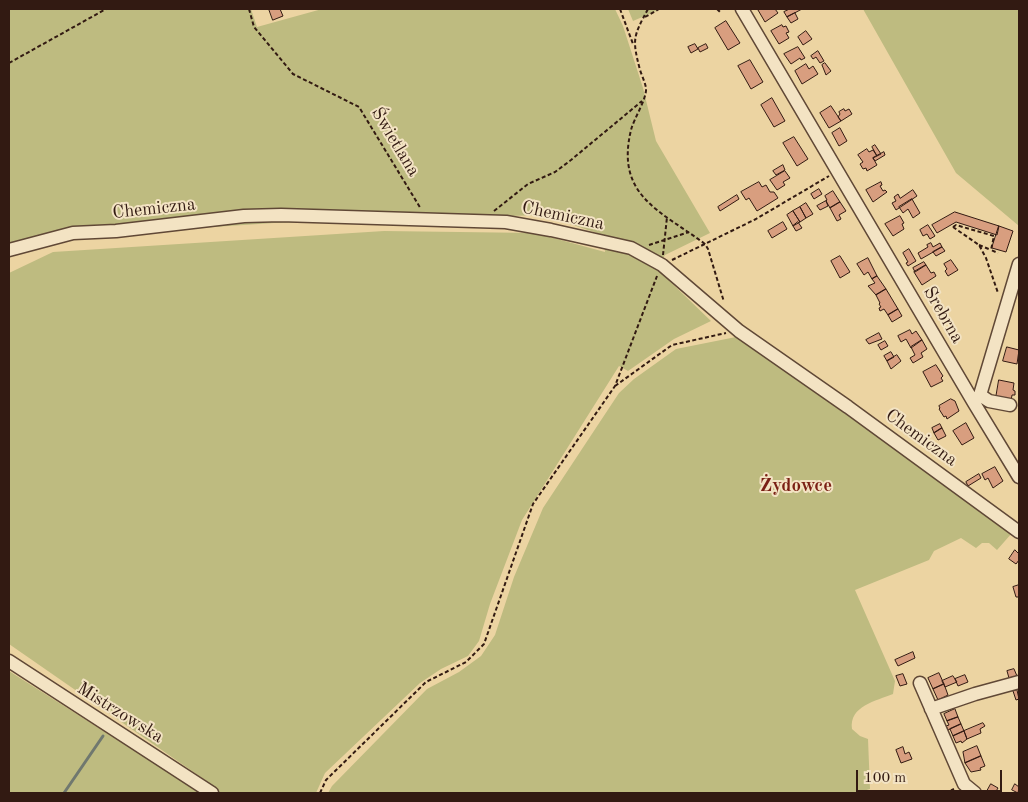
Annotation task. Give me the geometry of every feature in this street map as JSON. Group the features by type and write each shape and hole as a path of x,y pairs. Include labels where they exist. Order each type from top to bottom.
{"street":[{"name":"Srebrna","path":"742,9 977,399 1019,477"},
{"name":"Chemiczna","path":"9,250 73,233 116,231 244,216 281,215 427,218 522,224 631,248 662,265 739,331 848,407 1019,532"},
{"path":"1010,405 977,399 1019,264"},
{"name":"Mistrzowska","path":"9,661 212,793"},
{"path":"932,710 975,694 1019,682"},
{"path":"920,683 964,784 975,793"}],"path":[{"path":"9,63 106,9"},
{"name":"Świetlana","path":"249,9 254,27 293,74 359,107 427,218"},
{"path":"620,9 634,46 646,88 645,99 637,112 631,130 627,155 629,172 633,183 642,196 667,217 705,244 724,304"},
{"path":"634,46 637,30 648,9"},
{"path":"643,18 659,9"},
{"path":"718,9 721,13"},
{"path":"490,213 528,184 554,172 571,160 645,99"},
{"path":"662,265 756,219 838,171"},
{"path":"320,793 326,780 426,682 466,662 484,644 533,504 615,386 662,265 667,217"},
{"path":"990,250 994,236 956,225 953,227 979,245 990,250 998,253"},
{"path":"631,248 655,244 689,232"},
{"path":"979,245 986,258 1002,306 1006,307"},
{"path":"615,386 672,345 739,331"}],"shaded area":[{"path":"9,9 251,9 257,27 322,9 615,9 623,26 643,88 656,141 710,233 665,255 657,269 711,321 674,339 628,371 619,366 522,520 490,604 479,641 468,656 441,669 420,683 325,773 316,793 214,793 215,787 9,644 9,273 53,252 384,231 535,233 605,252 603,235 543,215 274,223 46,238 9,257"},
{"path":"628,9 661,9 633,21"},
{"path":"863,9 1019,9 1019,226 956,173"},
{"path":"736,337 788,371 1012,533 997,550 989,543 982,543 976,548 961,538 934,551 929,560 855,590 895,681 893,694 865,706 859,710 852,721 852,729 860,736 868,739 870,789 856,793 328,793 332,786 427,689 459,672 481,656 495,635 514,577 543,508 619,393 634,379 676,349"},
{"path":"9,671 201,793 9,793"}],"building":[{"path":"269,9 280,9 283,16 273,20"},
{"path":"775,9 778,13 765,22 758,10"},
{"path":"790,9 802,9 787,17 784,12"},
{"path":"795,13 798,19 791,23 787,17"},
{"path":"726,21 740,43 728,50 715,28"},
{"path":"782,25 783,27 786,26 789,32 786,33 789,38 779,44 771,31"},
{"path":"806,31 812,39 803,45 798,37"},
{"path":"695,44 698,49 691,53 688,47"},
{"path":"706,44 708,48 700,52 698,48"},
{"path":"798,47 805,58 801,60 800,58 791,64 784,54"},
{"path":"818,51 824,61 820,63 816,57 813,59 811,56"},
{"path":"750,60 763,82 751,89 738,66"},
{"path":"825,63 831,71 826,75 822,65"},
{"path":"806,64 809,69 813,66 818,74 802,84 795,71"},
{"path":"772,98 785,121 774,127 761,105"},
{"path":"831,106 841,121 829,128 820,113"},
{"path":"844,109 845,111 849,109 852,114 841,121 838,117 839,112"},
{"path":"840,128 847,141 839,146 832,133"},
{"path":"794,137 808,159 797,166 783,143"},
{"path":"875,145 881,154 877,156 872,147"},
{"path":"867,149 869,152 873,150 877,156 873,158 877,165 867,171 860,164 863,162 858,155"},
{"path":"884,152 885,155 875,161 873,158"},
{"path":"783,165 785,170 776,175 773,171"},
{"path":"785,171 790,178 783,182 785,185 777,190 770,180"},
{"path":"759,182 762,187 766,185 770,192 774,192 778,198 757,211 749,198 746,200 741,192"},
{"path":"881,182 882,185 880,186 883,191 887,192 873,202 866,190"},
{"path":"819,189 822,194 814,199 811,194"},
{"path":"913,190 917,196 896,210 892,203 896,201 894,197 898,194 900,198"},
{"path":"833,191 840,202 830,208 825,196"},
{"path":"737,195 739,199 720,211 718,207"},
{"path":"912,199 920,213 913,218 908,209 903,213 899,207"},
{"path":"826,201 828,206 820,210 817,206"},
{"path":"840,202 846,211 839,215 841,219 837,221 830,208"},
{"path":"806,203 813,214 806,218 800,207"},
{"path":"800,207 806,218 800,222 793,211"},
{"path":"793,211 800,222 793,226 787,215"},
{"path":"955,212 999,226 997,235 956,222 937,233 932,225"},
{"path":"900,216 904,223 902,224 904,229 893,236 885,224"},
{"path":"783,222 787,229 772,238 768,231"},
{"path":"798,222 802,228 796,231 793,226"},
{"path":"928,225 935,236 930,239 927,234 923,236 920,230"},
{"path":"999,226 1013,231 1006,252 992,248"},
{"path":"931,243 933,247 940,243 942,247 921,259 918,253"},
{"path":"942,247 945,251 936,256 933,252"},
{"path":"909,249 916,261 908,266 903,253"},
{"path":"840,256 850,272 840,278 831,261"},
{"path":"868,258 877,276 872,279 868,272 864,275 857,264"},
{"path":"951,260 958,270 948,276 944,264"},
{"path":"924,262 926,265 915,272 913,268"},
{"path":"926,265 931,273 934,272 936,276 922,285 914,272"},
{"path":"877,276 886,289 876,295 868,286 875,283 872,279"},
{"path":"886,289 898,309 888,315 884,309 880,311 880,303 876,295"},
{"path":"898,309 902,316 892,322 888,315"},
{"path":"910,330 912,334 916,331 922,340 911,348 906,339 901,342 898,336"},
{"path":"879,333 882,339 869,344 866,340"},
{"path":"922,340 927,349 921,353 923,357 913,363 910,358 915,355 911,347"},
{"path":"885,341 888,346 881,350 878,345"},
{"path":"1007,347 1019,350 1017,364 1003,361"},
{"path":"891,352 894,357 887,361 884,356"},
{"path":"897,355 901,361 891,369 887,361"},
{"path":"936,365 943,376 941,378 943,381 931,387 923,372"},
{"path":"999,380 1014,383 1013,390 1015,395 1012,395 1011,401 996,398"},
{"path":"951,399 955,401 959,411 947,419 939,409 939,406"},
{"path":"966,423 974,438 962,445 953,431"},
{"path":"940,424 942,428 934,433 932,428"},
{"path":"942,428 946,436 938,440 934,433"},
{"path":"995,467 1003,481 993,488 988,478 985,480 982,474"},
{"path":"979,474 981,478 968,486 966,482"},
{"path":"1015,550 1019,554 1019,560 1016,564 1009,559"},
{"path":"1019,585 1019,597 1016,597 1013,587"},
{"path":"913,652 915,658 898,666 895,660"},
{"path":"1014,669 1017,676 1009,678 1007,671"},
{"path":"939,673 944,684 933,689 928,678"},
{"path":"903,674 907,684 900,686 896,676"},
{"path":"965,675 968,682 958,686 955,679"},
{"path":"953,676 957,682 945,687 942,681"},
{"path":"944,684 948,695 938,700 933,689"},
{"path":"1017,690 1019,699 1016,700 1013,691"},
{"path":"955,709 958,717 947,721 944,714"},
{"path":"958,717 961,724 948,730 946,726 949,725 947,721"},
{"path":"983,723 985,726 980,729 981,733 967,739 964,731"},
{"path":"961,724 964,731 953,736 950,729"},
{"path":"964,731 967,739 962,743 961,741 956,743 953,736"},
{"path":"977,746 981,756 965,763 963,752"},
{"path":"903,747 905,754 909,752 912,759 901,763 896,750"},
{"path":"981,756 985,766 980,768 981,770 971,772 965,763"},
{"path":"991,784 998,788 995,793 986,793"},
{"path":"1015,784 1019,787 1018,793 1012,790"}],"waterway":[{"path":"64,793 103,736"}],"district":[{"name":"Żydowce","path":"796,486"}]}
